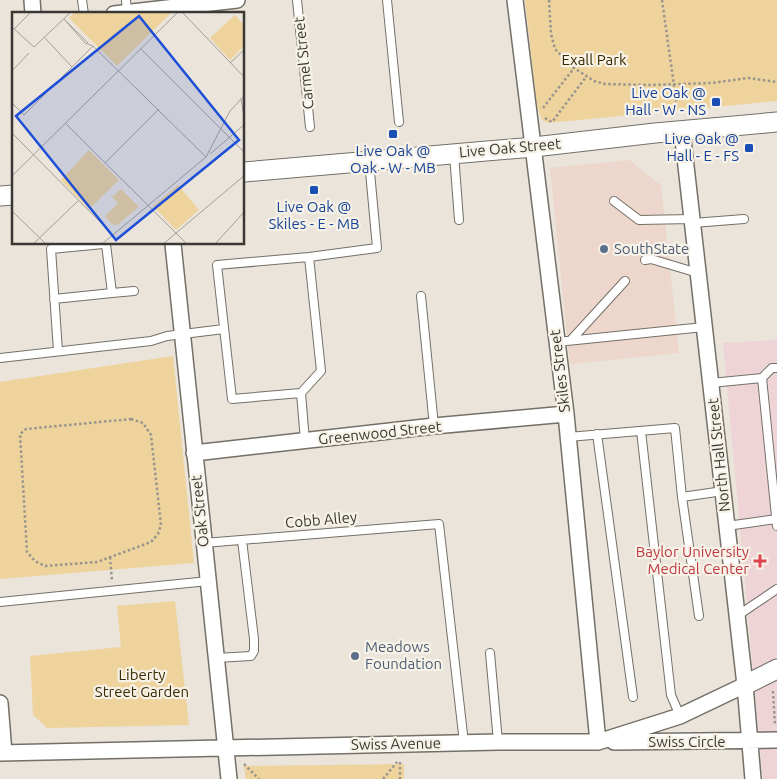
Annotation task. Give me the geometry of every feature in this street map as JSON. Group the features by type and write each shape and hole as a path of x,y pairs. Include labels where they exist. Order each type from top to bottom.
{"street":[{"path":"122,9 237,0"},
{"name":"Skiles Street","path":"515,0 534,147 564,341 566,414 598,742"},
{"name":"Live Oak Street","path":"245,172 534,147 777,122"},
{"name":"North Hall Street","path":"682,131 745,685 753,779"},
{"name":"Oak Street","path":"173,245 229,779"},
{"name":"Greenwood Street","path":"194,453 434,426 566,414"},
{"name":"Swiss Avenue","path":"2,752 498,742 598,742 680,716 777,669"},
{"path":"0,703 2,752"},
{"name":"Swiss Circle","path":"598,742 750,742 776,734"}],"lane":[{"name":"Carmel Street","path":"297,0 310,127"},
{"path":"387,0 399,122"},
{"path":"454,153 459,220"},
{"path":"309,257 320,371 301,393 232,398 217,266 377,248 369,161"},
{"path":"614,201 639,220 692,221 744,219"},
{"path":"58,351 51,249 94,245"},
{"path":"105,245 112,293"},
{"path":"645,260 652,259 698,273"},
{"path":"564,341 625,281"},
{"path":"54,299 134,291"},
{"path":"421,296 434,426"},
{"path":"564,341 704,327"},
{"path":"0,358 151,341 167,336 224,329"},
{"path":"711,383 762,378 772,368 777,368"},
{"path":"727,526 777,523 762,378"},
{"path":"301,393 305,441"},
{"path":"568,437 675,428 682,497 700,616"},
{"path":"641,431 671,694 680,716"},
{"path":"597,434 633,697"},
{"path":"682,497 723,491"},
{"name":"Cobb Alley","path":"204,543 439,524 464,743"},
{"path":"216,658 251,656 254,651 242,540"},
{"path":"0,602 208,582"},
{"path":"737,616 777,589"},
{"path":"490,653 498,742"}],"path":[{"path":"549,0 550,34 555,49 586,77 605,84 712,83 748,78 777,82"},
{"path":"662,0 676,107"},
{"path":"574,68 540,112 544,118 552,122 586,77"},
{"path":"131,419 144,423 148,428 151,435 160,530 151,542 110,557 97,562 45,566 30,557 27,552 20,440 20,434 26,429 131,419"},
{"path":"110,557 114,591"},
{"path":"773,691 776,734"},
{"path":"383,779 398,762 400,779"},
{"path":"244,764 259,779"}],"shaded area":[{"path":"629,160 661,185 679,353 570,364 550,168"},
{"name":"Baylor University Medical Center","path":"777,340 777,779 763,779 723,343"}],"green space":[{"name":"Exall Park","path":"525,0 777,0 777,101 548,123 542,120 537,106"},
{"path":"173,356 194,563 0,579 0,382"},
{"name":"Liberty Street Garden","path":"175,601 189,725 47,728 33,715 30,656 121,647 117,606"},
{"path":"404,764 404,779 246,779 244,766"}],"place":[{"name":"Live Oak @ Hall - W - NS","path":"716,102"},
{"name":"Live Oak @ Oak - W - MB","path":"393,134"},
{"name":"Live Oak @ Hall - E - FS","path":"749,148"},
{"name":"Live Oak @ Skiles - E - MB","path":"314,190"},
{"name":"SouthState","path":"604,249"},
{"name":"Baylor University Medical Center","path":"760,561"},
{"name":"Meadows Foundation","path":"355,656"}]}
